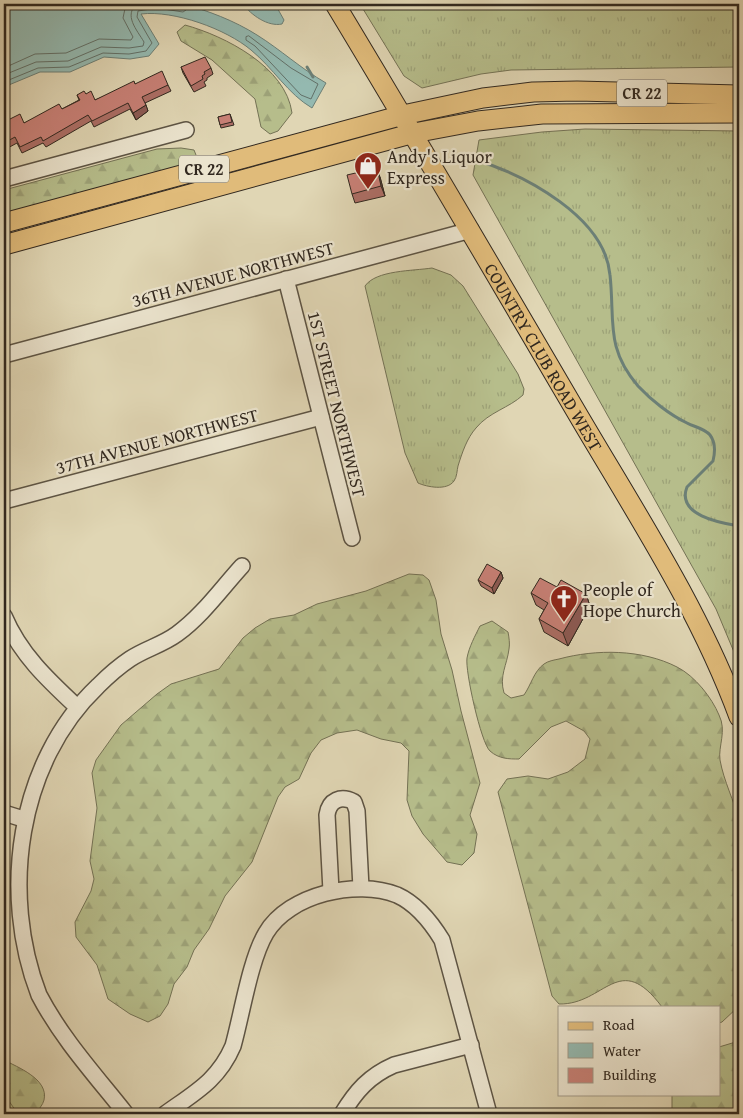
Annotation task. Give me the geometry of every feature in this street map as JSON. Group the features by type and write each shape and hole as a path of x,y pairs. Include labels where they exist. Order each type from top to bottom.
{"main road":[{"name":"COUNTRY CLUB ROAD WEST","path":"335,4 414,133 697,620 722,673 739,717"},
{"name":"CR 22","path":"4,223 403,115 483,98 533,92 739,95"},
{"name":"CR 22","path":"4,245 414,133 478,121 542,114 739,113"}],"street":[{"path":"4,179 186,130"},
{"name":"36TH AVENUE NORTHWEST","path":"4,355 471,230"},
{"name":"1ST STREET NORTHWEST","path":"286,279 352,538"},
{"name":"37TH AVENUE NORTHWEST","path":"4,501 321,417"},
{"path":"126,1114 62,1033 29,974 20,946 12,892 14,850 20,818 36,772 60,731 78,708 115,670 130,659 176,635 192,622 242,566"},
{"path":"4,616 14,639 34,665 78,708"},
{"path":"331,891 327,814 328,807 333,802 341,799 354,802 357,811 361,888"},
{"path":"4,813 20,818"},
{"path":"165,1114 219,1073 227,1062 233,1046 258,949 266,931 279,917 295,906 331,891 361,888 398,896 414,906 432,925 442,940 449,960 489,1114"},
{"path":"342,1114 356,1092 382,1070 394,1065 471,1045"}],"green space":[{"path":"360,4 739,4 739,67 511,70 481,74 422,88 404,76"},
{"path":"185,25 218,37 235,46 266,68 278,81 287,96 292,113 278,131 270,134 261,127 255,99 212,60 181,41 177,32"},
{"path":"585,129 739,131 739,664 716,609 473,175 479,140"},
{"path":"181,148 194,150 198,160 194,168 4,217 4,190 157,149"},
{"path":"432,268 451,275 463,286 518,374 524,389 523,395 487,418 476,428 465,446 455,479 451,484 442,487 426,486 418,483 405,453 365,286 377,277 386,274"},
{"path":"409,574 423,575 429,580 436,600 441,634 452,670 480,783 470,815 477,834 474,853 462,865 447,862 423,834 412,816 407,800 409,751 401,743 381,739 357,730 337,733 321,740 311,753 299,779 285,787 278,797 252,862 225,896 209,929 194,950 187,967 174,984 168,1004 160,1016 148,1022 130,1014 108,999 97,965 76,937 75,922 91,891 94,879 90,861 97,808 92,773 96,760 121,725 157,694 171,684 219,669 243,638 270,619 294,615 317,604 366,591"},
{"path":"492,621 508,632 509,647 502,681 504,693 511,698 524,695 538,670 547,662 603,652 649,657 677,667 702,688 712,702 719,715 722,727 720,760 739,821 739,1006 722,1022 720,1023 720,1006 661,1006 647,990 634,982 623,981 612,984 575,1002 559,1004 552,996 498,792 507,779 528,776 548,779 568,772 585,759 590,739 584,731 566,721 551,727 519,759 500,757 490,751 482,735 474,706 467,665 471,646 480,626"},
{"path":"739,1041 739,1114 672,1114 672,1096 720,1096 720,1047"},
{"path":"4,1060 24,1070 42,1086 44,1100 37,1114 4,1114"},
{"path":"4,1094 18,1114 4,1114"}],"water":[{"path":"4,4 182,4 221,16 240,25 326,83 312,108 295,96 251,50 228,35 184,18 169,15 141,14 159,44 149,56 130,59 104,57 70,72 40,72 4,87"},
{"path":"243,4 275,4 284,20 282,24 271,24 255,16"}],"building":[{"path":"205,57 211,68 204,72 203,79 191,86 181,67"},
{"path":"162,71 168,85 142,97 146,105 133,113 128,103 92,121 88,115 43,141 41,137 20,147 15,137 4,143 4,122 20,114 24,123 59,104 62,109 80,100 77,95 84,91 86,94 91,91 95,100 134,81 135,84"},
{"path":"230,114 232,122 220,125 218,117"},
{"path":"377,168 381,186 352,194 347,175"},
{"path":"487,564 501,572 492,588 478,580"},
{"path":"540,578 557,587 561,580 586,594 563,633 539,619 548,603 531,593"}],"waterway":[{"path":"307,67 313,77"},
{"path":"476,160 517,176 560,201 594,235 605,254 610,275 614,333 620,359 638,386 655,402 681,420 705,431 713,441 715,451 713,461 687,487 685,497 688,504 694,511 711,520 739,526"}],"place":[{"name":"Andy's Liquor Express","path":"368,190"},
{"name":"People of Hope Church","path":"564,623"}]}
